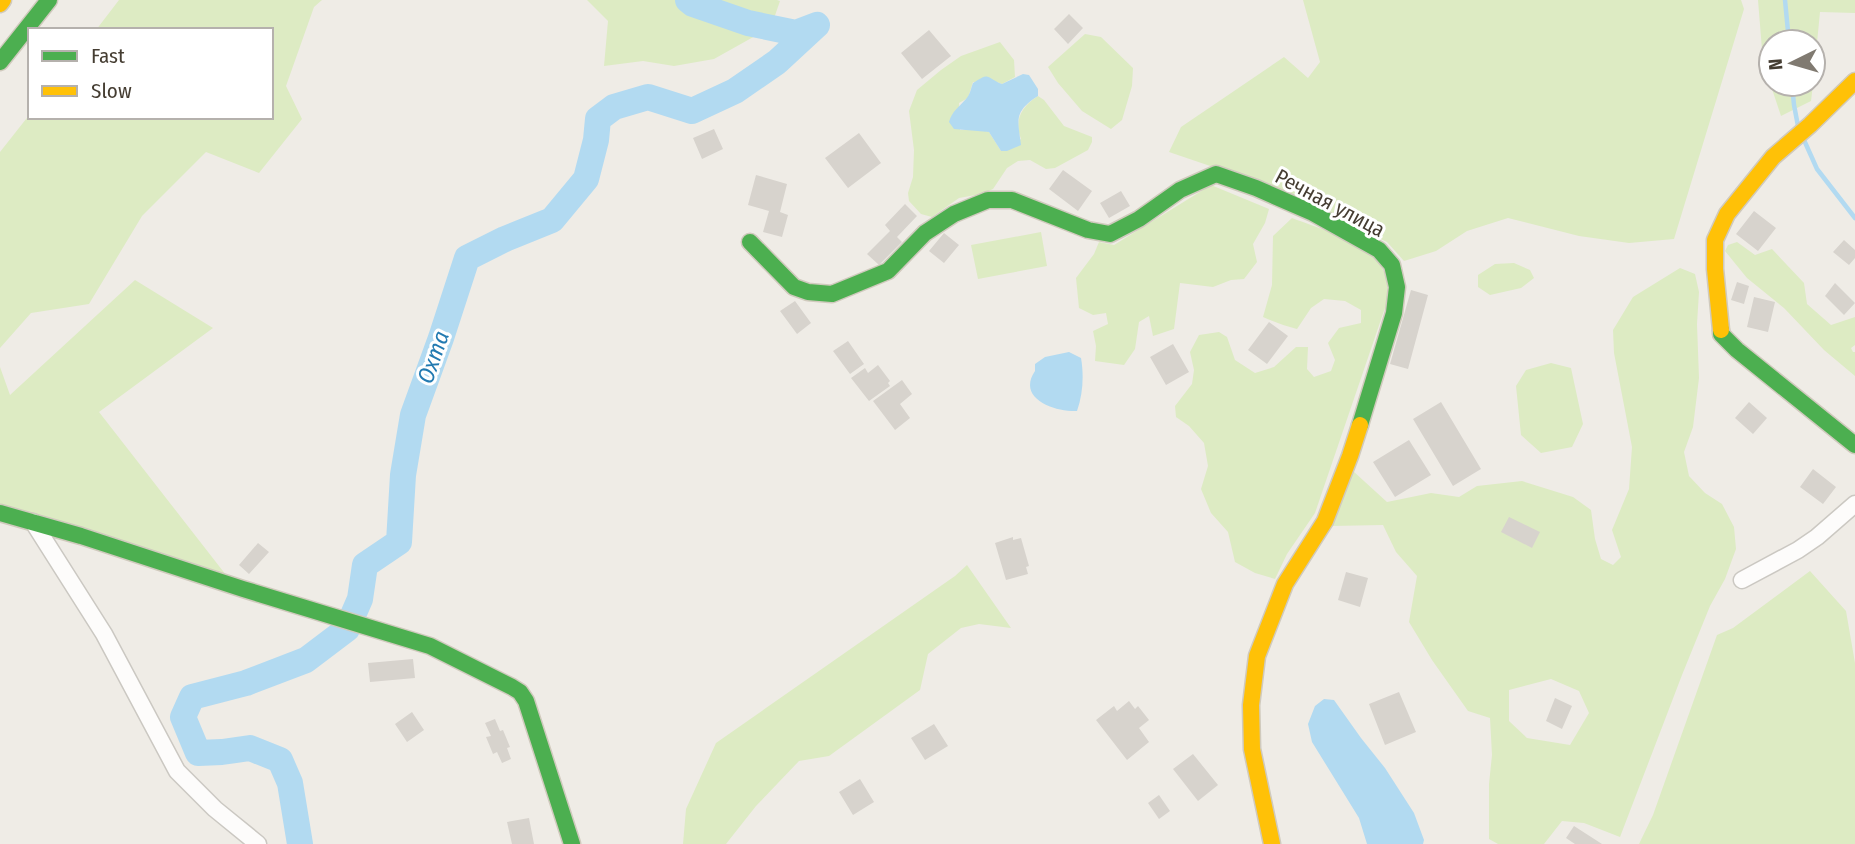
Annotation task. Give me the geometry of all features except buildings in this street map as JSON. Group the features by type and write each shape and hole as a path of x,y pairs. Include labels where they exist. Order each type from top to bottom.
{"main road":[{"path":"0,4 3,0"},
{"path":"0,62 50,0"},
{"path":"1855,80 1773,157 1727,214 1715,240 1721,334 1737,351 1855,445"},
{"name":"Речная улица","path":"750,242 794,286 808,292 832,294 888,271 925,233 954,214 988,200 1012,200 1088,230 1110,234 1139,219 1180,190 1216,174 1314,213 1379,250 1392,265 1397,287 1394,313 1350,456 1325,521 1285,584 1257,656 1251,705 1252,749 1272,844"},
{"path":"0,513 430,646 520,692 526,701 572,844"}],"street":[{"path":"1742,580 1798,550 1855,505"},
{"path":"33,522 104,634 177,771 215,809 258,844"}],"green space":[{"path":"119,0 322,0 314,7 286,86 302,119 259,173 206,152 142,216 89,304 31,313 0,348 0,152 28,117 28,119 273,119 273,28 98,28"},
{"path":"587,0 780,1 771,27 714,59 674,66 643,61 604,66 608,21"},
{"path":"1303,0 1741,0 1744,9 1674,239 1629,243 1579,236 1508,218 1467,231 1436,251 1404,261 1387,242 1266,185 1169,152 1181,127 1284,57 1308,78 1320,62"},
{"path":"1758,0 1855,0 1855,13 1820,12 1818,28 1760,28"},
{"path":"1085,34 1101,37 1133,68 1132,86 1122,120 1111,129 1082,111 1048,67"},
{"path":"1000,42 1014,60 1015,77 1002,84 973,82 968,98 959,103 960,130 989,132 1001,151 1021,139 1018,126 1020,114 1038,96 1064,126 1092,137 1092,142 1088,150 1055,168 1046,169 1030,160 1018,161 1007,168 993,189 959,198 932,217 921,214 909,201 908,193 913,177 914,150 909,111 917,90 961,56"},
{"path":"1775,98 1811,98 1811,101 1781,116"},
{"path":"1211,185 1269,209 1265,223 1253,244 1257,262 1244,279 1231,280 1213,287 1180,283 1174,329 1153,336 1149,316 1139,322 1135,349 1124,365 1095,361 1093,331 1108,324 1106,313 1093,315 1079,308 1076,278 1094,254 1099,242 1114,245"},
{"path":"1292,218 1344,238 1369,254 1379,263 1385,274 1387,302 1315,513 1287,554 1275,579 1255,573 1235,562 1228,532 1211,513 1201,489 1208,466 1204,443 1189,426 1176,417 1175,406 1192,384 1194,370 1190,352 1199,335 1219,332 1227,337 1235,360 1255,373 1274,367 1296,347 1308,347 1307,369 1314,377 1331,371 1335,360 1328,343 1339,328 1361,323 1361,310 1345,301 1324,299 1311,308 1297,329 1263,317 1272,285 1273,236"},
{"path":"1041,232 1047,266 978,279 971,245"},
{"path":"1737,242 1755,255 1772,249 1804,283 1807,304 1831,325 1855,317 1855,345 1851,348 1855,352 1855,376 1824,350 1784,308 1747,278 1725,251 1728,245"},
{"path":"1514,263 1530,270 1534,278 1521,288 1490,295 1478,287 1478,275 1495,264"},
{"path":"1680,268 1695,274 1699,292 1699,378 1693,427 1684,452 1689,476 1705,493 1722,504 1734,527 1736,549 1682,675 1620,837 1584,823 1562,821 1544,844 1498,844 1489,839 1492,755 1490,718 1468,711 1409,622 1417,576 1396,552 1383,525 1331,526 1353,471 1387,502 1431,493 1459,497 1477,486 1522,481 1573,497 1591,510 1601,559 1613,565 1621,557 1612,530 1629,489 1632,447 1614,353 1613,330 1633,297","holes":["1551,679 1579,691 1589,713 1570,745 1527,738 1509,721 1509,690"]},
{"path":"135,280 213,328 99,412 226,575 0,508 0,367 10,395"},
{"path":"1551,363 1571,368 1583,424 1572,447 1541,453 1521,435 1516,386 1526,370"},
{"path":"967,565 1011,628 979,624 961,628 928,654 920,690 829,756 799,761 756,806 726,844 683,844 686,809 716,743"},
{"path":"1810,571 1846,611 1855,663 1855,844 1639,844 1653,815 1717,635 1733,628"}],"water":[{"path":"1023,74 1029,75 1038,89 1038,96 1024,107 1019,117 1021,145 1001,151 989,132 954,129 949,122 950,118 967,97 973,83 986,76 1002,84"},
{"path":"1069,352 1081,358 1082,364 1082,391 1077,411 1049,406 1034,396 1031,389 1030,381 1035,364 1045,357"},
{"path":"1324,699 1334,700 1385,768 1414,813 1423,844 1367,844 1359,818 1312,742 1308,724 1315,706"}],"waterway":[{"name":"Охта","path":"300,844 290,783 280,760 250,748 198,753 183,717 192,697 246,683 306,660 347,629 360,599 365,565 399,542 403,475 413,415 467,258 552,220 586,179 596,140 598,119 614,107 648,97 692,111 735,91 777,62 817,25 796,33 748,23 688,0"},
{"path":"1785,0 1788,28"},
{"path":"1793,98 1798,126"},
{"path":"1804,140 1817,169 1855,218"}],"traffic: fast":[{"path":"0,62 49,0"},
{"path":"750,242 794,287 808,292 832,294 888,271 925,233 954,214 988,200 1012,200 1088,230 1110,234 1139,219 1180,190 1216,174 1313,213 1379,250 1392,265 1397,287 1394,313 1360,425"},
{"path":"1721,330 1721,334 1737,350 1855,445"},
{"path":"0,513 430,646 512,687 520,692 526,701 572,844"}],"traffic: slow":[{"path":"0,4 3,0"},
{"path":"1721,330 1715,240 1727,214 1773,157 1855,81"},
{"path":"1272,844 1252,749 1251,705 1257,656 1285,584 1325,521 1360,425"}]}
